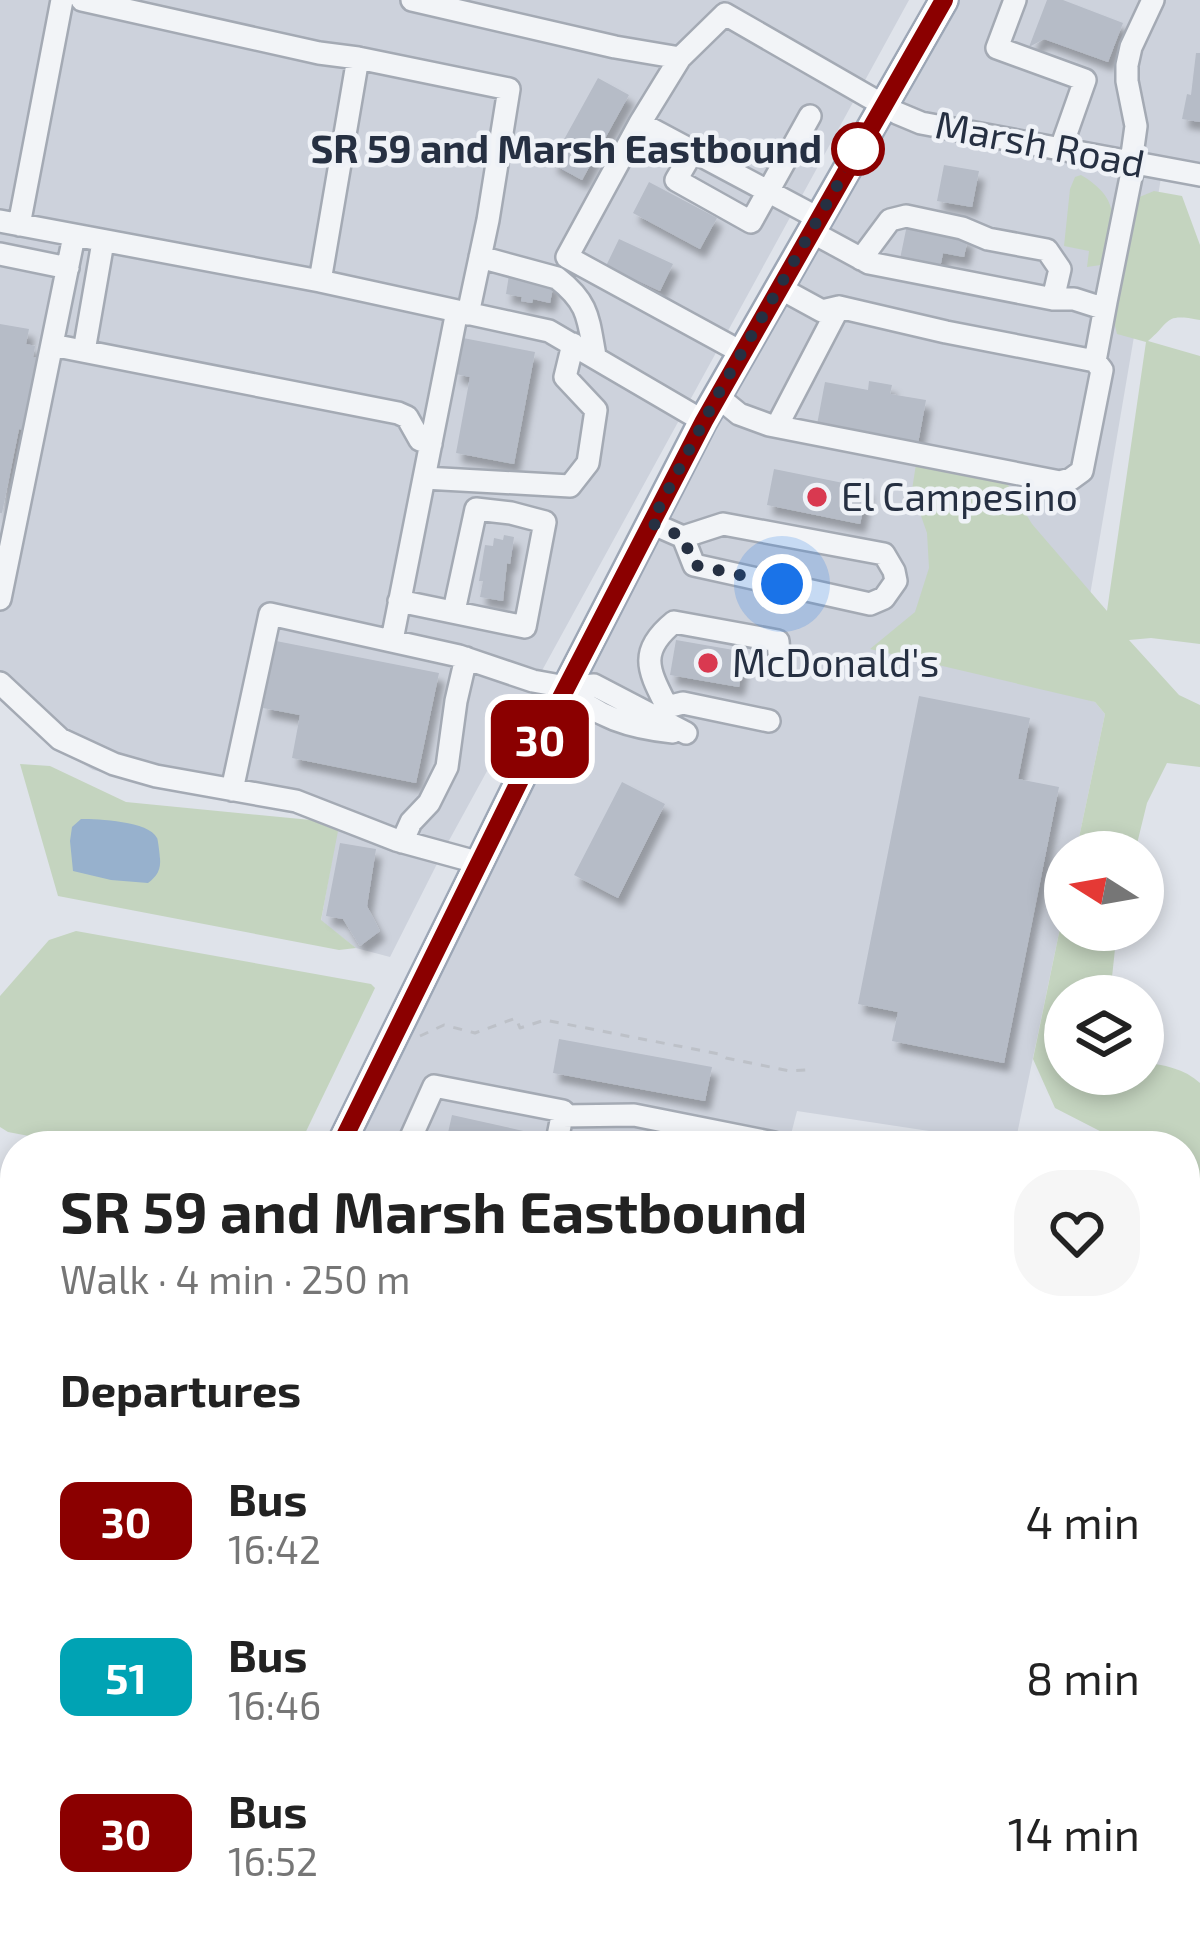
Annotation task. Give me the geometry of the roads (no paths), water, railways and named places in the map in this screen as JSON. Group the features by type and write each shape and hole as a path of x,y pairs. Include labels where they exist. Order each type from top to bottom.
{"main road":[{"path":"347,1131 566,687 710,408 944,0"}],"street":[{"path":"62,0 9,223 320,280 548,331 710,408 778,426 1060,482 1082,471 1102,370 1095,361 839,307 822,310 778,287"},
{"path":"82,0 509,89 480,257 431,444 392,640"},
{"path":"1015,0 997,48 1085,80 1061,148"},
{"path":"1095,361 1136,126 1127,65 1153,0"},
{"path":"418,1 680,58"},
{"path":"733,7 680,58 567,257 741,352"},
{"name":"Marsh Road","path":"733,7 883,105 921,122 1200,175"},
{"path":"320,280 358,58"},
{"path":"693,151 676,180 751,221 811,116"},
{"path":"640,123 768,191 869,263 1053,299 1074,298 1099,307 1106,302"},
{"path":"861,259 890,220 907,216 1047,250 1060,269 1053,299"},
{"path":"0,599 74,236"},
{"path":"84,351 104,242"},
{"path":"0,254 68,268"},
{"path":"480,257 539,272 566,286 587,309 595,356"},
{"path":"778,426 839,307"},
{"path":"424,478 570,486 588,463 596,410 565,377 573,344"},
{"path":"52,346 398,413 407,417 420,440 431,444"},
{"path":"400,602 525,627 545,522 476,509 454,611"},
{"path":"651,523 683,537 723,524 884,554 896,580 884,598 871,604 694,565 683,537"},
{"path":"232,790 270,614 466,658 532,681 593,686 662,713 686,733 638,729 583,706 566,687"},
{"path":"662,713 649,655 657,635 674,622 778,641 780,665"},
{"path":"402,842 447,767 466,658"},
{"path":"0,683 60,740 87,754 156,776 296,801 402,842 480,863"},
{"path":"662,713 682,703 769,721"},
{"path":"414,1131 434,1086 563,1111 559,1131"},
{"path":"562,1117 634,1114 697,1131"}],"water":[{"path":"81,819 122,822 152,832 160,857 156,875 148,883 73,871 72,827"}],"place":[{"name":"SR 59 and Marsh Eastbound","path":"858,149"},
{"name":"El Campesino","path":"817,497"},
{"name":"McDonald's","path":"708,663"}]}
